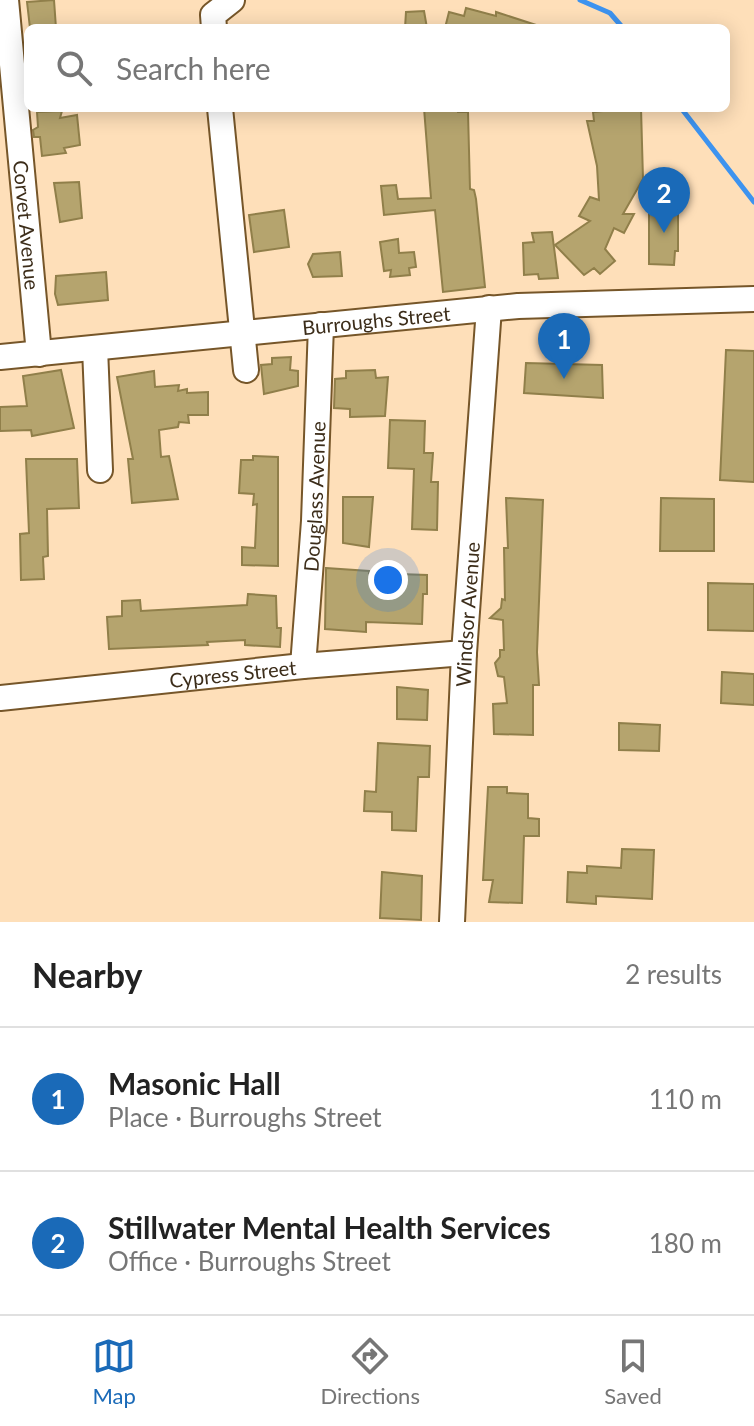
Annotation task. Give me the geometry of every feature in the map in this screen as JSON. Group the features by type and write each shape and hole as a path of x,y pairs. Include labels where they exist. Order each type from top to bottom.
{"street":[{"name":"Corvet Avenue","path":"6,0 39,354"},
{"path":"214,24 213,15 232,0"},
{"path":"220,112 246,370"},
{"name":"Burroughs Street","path":"0,357 489,308 754,299"},
{"name":"Windsor Avenue","path":"452,922 464,653 489,308"},
{"name":"Douglass Avenue","path":"303,666 314,521 321,325"},
{"path":"95,348 100,470"},
{"name":"Cypress Street","path":"0,698 303,666 464,653"}],"building":[{"path":"54,0 56,24 30,24 27,2"},
{"path":"466,8 496,16 496,12 533,24 446,24 449,12 464,16"},
{"path":"424,11 426,24 405,24 406,12"},
{"path":"37,112 62,112 60,118 77,115 80,145 64,148 66,153 42,156 40,137 34,137 33,130 38,127"},
{"path":"424,112 468,112 470,189 474,190 476,199 485,287 443,292 435,210 384,215 381,186 396,185 398,199 431,198"},
{"path":"593,112 641,112 643,179 623,214 634,214 624,233 614,228 605,249 615,261 600,274 594,268 584,275 555,245 590,221 579,216 590,197 599,200 597,166 587,121 594,121"},
{"path":"79,182 82,218 60,222 54,183"},
{"path":"284,210 289,247 254,252 249,215"},
{"path":"649,214 678,214 678,251 675,251 674,265 649,264"},
{"path":"552,232 558,278 539,279 538,274 524,275 523,243 534,242 532,233"},
{"path":"398,239 399,253 414,252 416,267 409,268 410,275 390,277 391,270 384,271 380,242"},
{"path":"340,252 342,276 313,277 308,264 313,254"},
{"path":"106,272 108,300 58,305 56,276"},
{"path":"726,350 754,351 754,482 720,480"},
{"path":"291,357 290,370 298,371 298,386 264,394 261,365 272,364 272,358"},
{"path":"526,363 602,365 603,398 524,393"},
{"path":"61,370 74,428 32,436 31,430 0,431 0,407 27,406 23,376"},
{"path":"375,370 376,378 388,377 385,416 350,417 350,409 334,408 335,379 346,378 346,371"},
{"path":"154,371 155,387 179,385 178,391 208,392 208,415 188,415 189,423 179,422 178,427 159,430 161,457 169,456 178,499 132,503 128,459 133,459 117,377"},
{"path":"390,420 425,421 424,453 433,453 431,482 438,482 437,530 412,529 414,469 388,468"},
{"path":"253,456 278,457 278,566 242,565 242,547 255,548 257,504 253,505 254,494 239,493 241,460 253,460"},
{"path":"26,459 77,459 79,508 47,509 48,556 43,557 44,579 21,580 20,534 29,533"},
{"path":"343,497 373,497 369,547 343,543"},
{"path":"506,498 543,500 537,652 539,685 533,685 533,735 494,734 493,704 507,703 504,677 498,676 495,663 500,657 500,650 504,650 503,620 490,618 501,608 502,599 505,600 504,548 508,548"},
{"path":"661,498 714,499 714,551 660,551"},
{"path":"326,568 427,575 422,624 366,622 366,632 325,629"},
{"path":"708,583 754,584 754,631 708,630"},
{"path":"248,594 276,596 277,628 281,628 280,647 245,645 245,640 207,642 208,645 109,649 107,617 122,616 122,601 140,600 141,611 247,605"},
{"path":"722,672 754,674 754,705 721,703"},
{"path":"397,687 428,690 427,720 397,719"},
{"path":"619,723 660,725 659,751 619,750"},
{"path":"378,743 430,746 429,777 418,777 416,831 392,830 392,812 364,811 365,791 376,792"},
{"path":"488,787 507,787 507,793 528,794 528,818 539,819 539,836 524,836 522,903 489,902 493,880 483,880"},
{"path":"622,849 654,850 652,899 596,896 596,904 567,902 568,872 587,873 587,866 621,868"},
{"path":"382,872 422,876 421,920 380,918"}],"waterway":[{"path":"580,0 610,13 620,24"},
{"path":"684,112 754,202"}],"place":[{"name":"Stillwater Mental Health Services","path":"664,233"},
{"name":"Masonic Hall","path":"564,379"}]}
